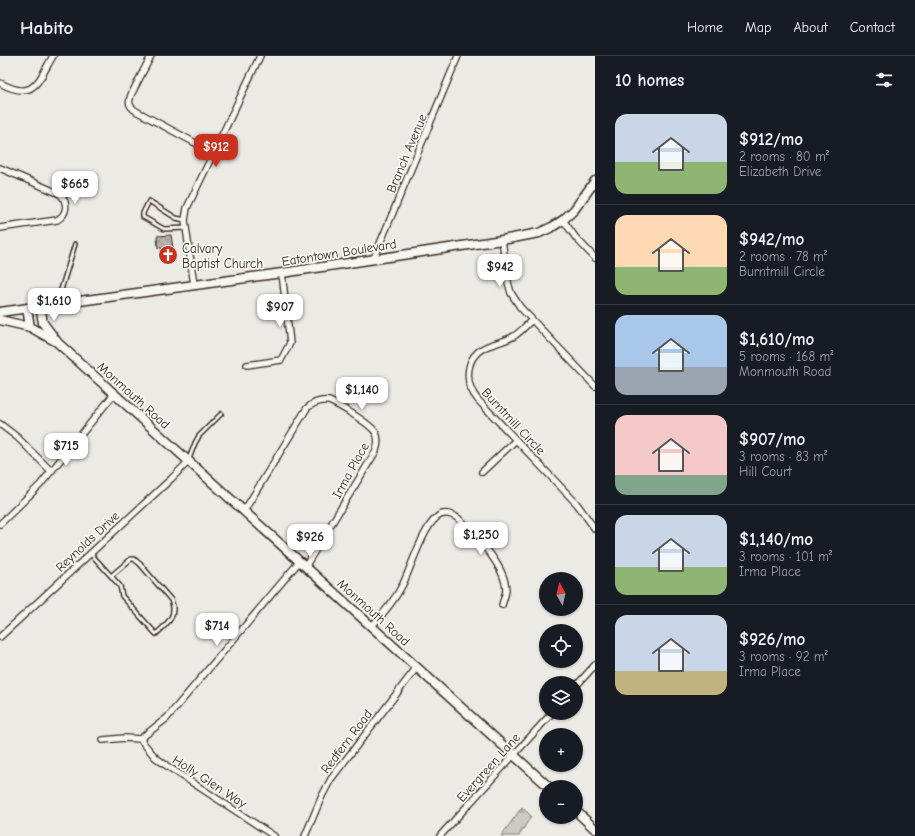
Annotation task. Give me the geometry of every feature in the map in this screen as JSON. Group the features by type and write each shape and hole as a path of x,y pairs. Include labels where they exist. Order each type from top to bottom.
{"main road":[{"name":"Eatontown Boulevard","path":"0,312 282,273 502,240 539,233 563,220 574,210 595,181"},
{"name":"Monmouth Road","path":"40,306 43,322 58,344"},
{"path":"27,308 30,327"},
{"name":"Monmouth Road","path":"0,320 30,327 58,344 541,780"},
{"path":"583,818 595,829"}],"street":[{"path":"0,83 18,91 27,90 36,84 53,56"},
{"path":"151,56 131,95 129,101 130,107 136,112 214,153"},
{"path":"194,285 186,220 187,208 260,56"},
{"name":"Branch Avenue","path":"374,258 458,56"},
{"path":"0,168 60,194 64,197 66,207 64,215 57,220 0,228"},
{"path":"563,220 576,238 595,258"},
{"path":"502,240 511,293 520,307 595,386"},
{"path":"247,365 281,360 290,343 282,273"},
{"name":"Burntmill Circle","path":"532,320 512,337 487,346 480,351 471,361 468,372 469,384 474,396 577,504 595,529"},
{"path":"0,524 51,471 114,394"},
{"name":"Irma Place","path":"140,739 168,718 302,564 376,451 378,445 377,435 372,427 329,401 322,400 312,404 307,408 244,511"},
{"path":"0,424 17,437 51,471"},
{"path":"482,472 516,440"},
{"name":"Reynolds Drive","path":"0,637 189,461"},
{"path":"372,626 389,607 403,584 429,527 440,515 454,515 491,554 499,568 505,585 505,597 502,606"},
{"path":"583,678 595,665"},
{"name":"Redfern Road","path":"305,836 331,779 417,667"},
{"name":"Evergreen Lane","path":"440,836 546,720"},
{"path":"104,740 125,738 140,739"},
{"name":"Holly Glen Way","path":"140,739 155,757 167,766 274,836"}],"lane":[{"path":"186,220 176,218 149,201 143,213 144,217 164,229 187,228"},
{"path":"57,303 75,244"},
{"path":"189,461 199,436 221,414"},
{"path":"90,553 120,586 122,596 156,634 167,624 174,606 171,600 140,564 134,559 131,559 111,576"}],"green space":[{"path":"522,807 531,816 519,836 501,836"}],"building":[{"name":"Calvary Baptist Church","path":"171,235 175,261 163,263 161,247 158,248 157,236"}],"place":[{"name":"Calvary Baptist Church","path":"168,255"}]}
